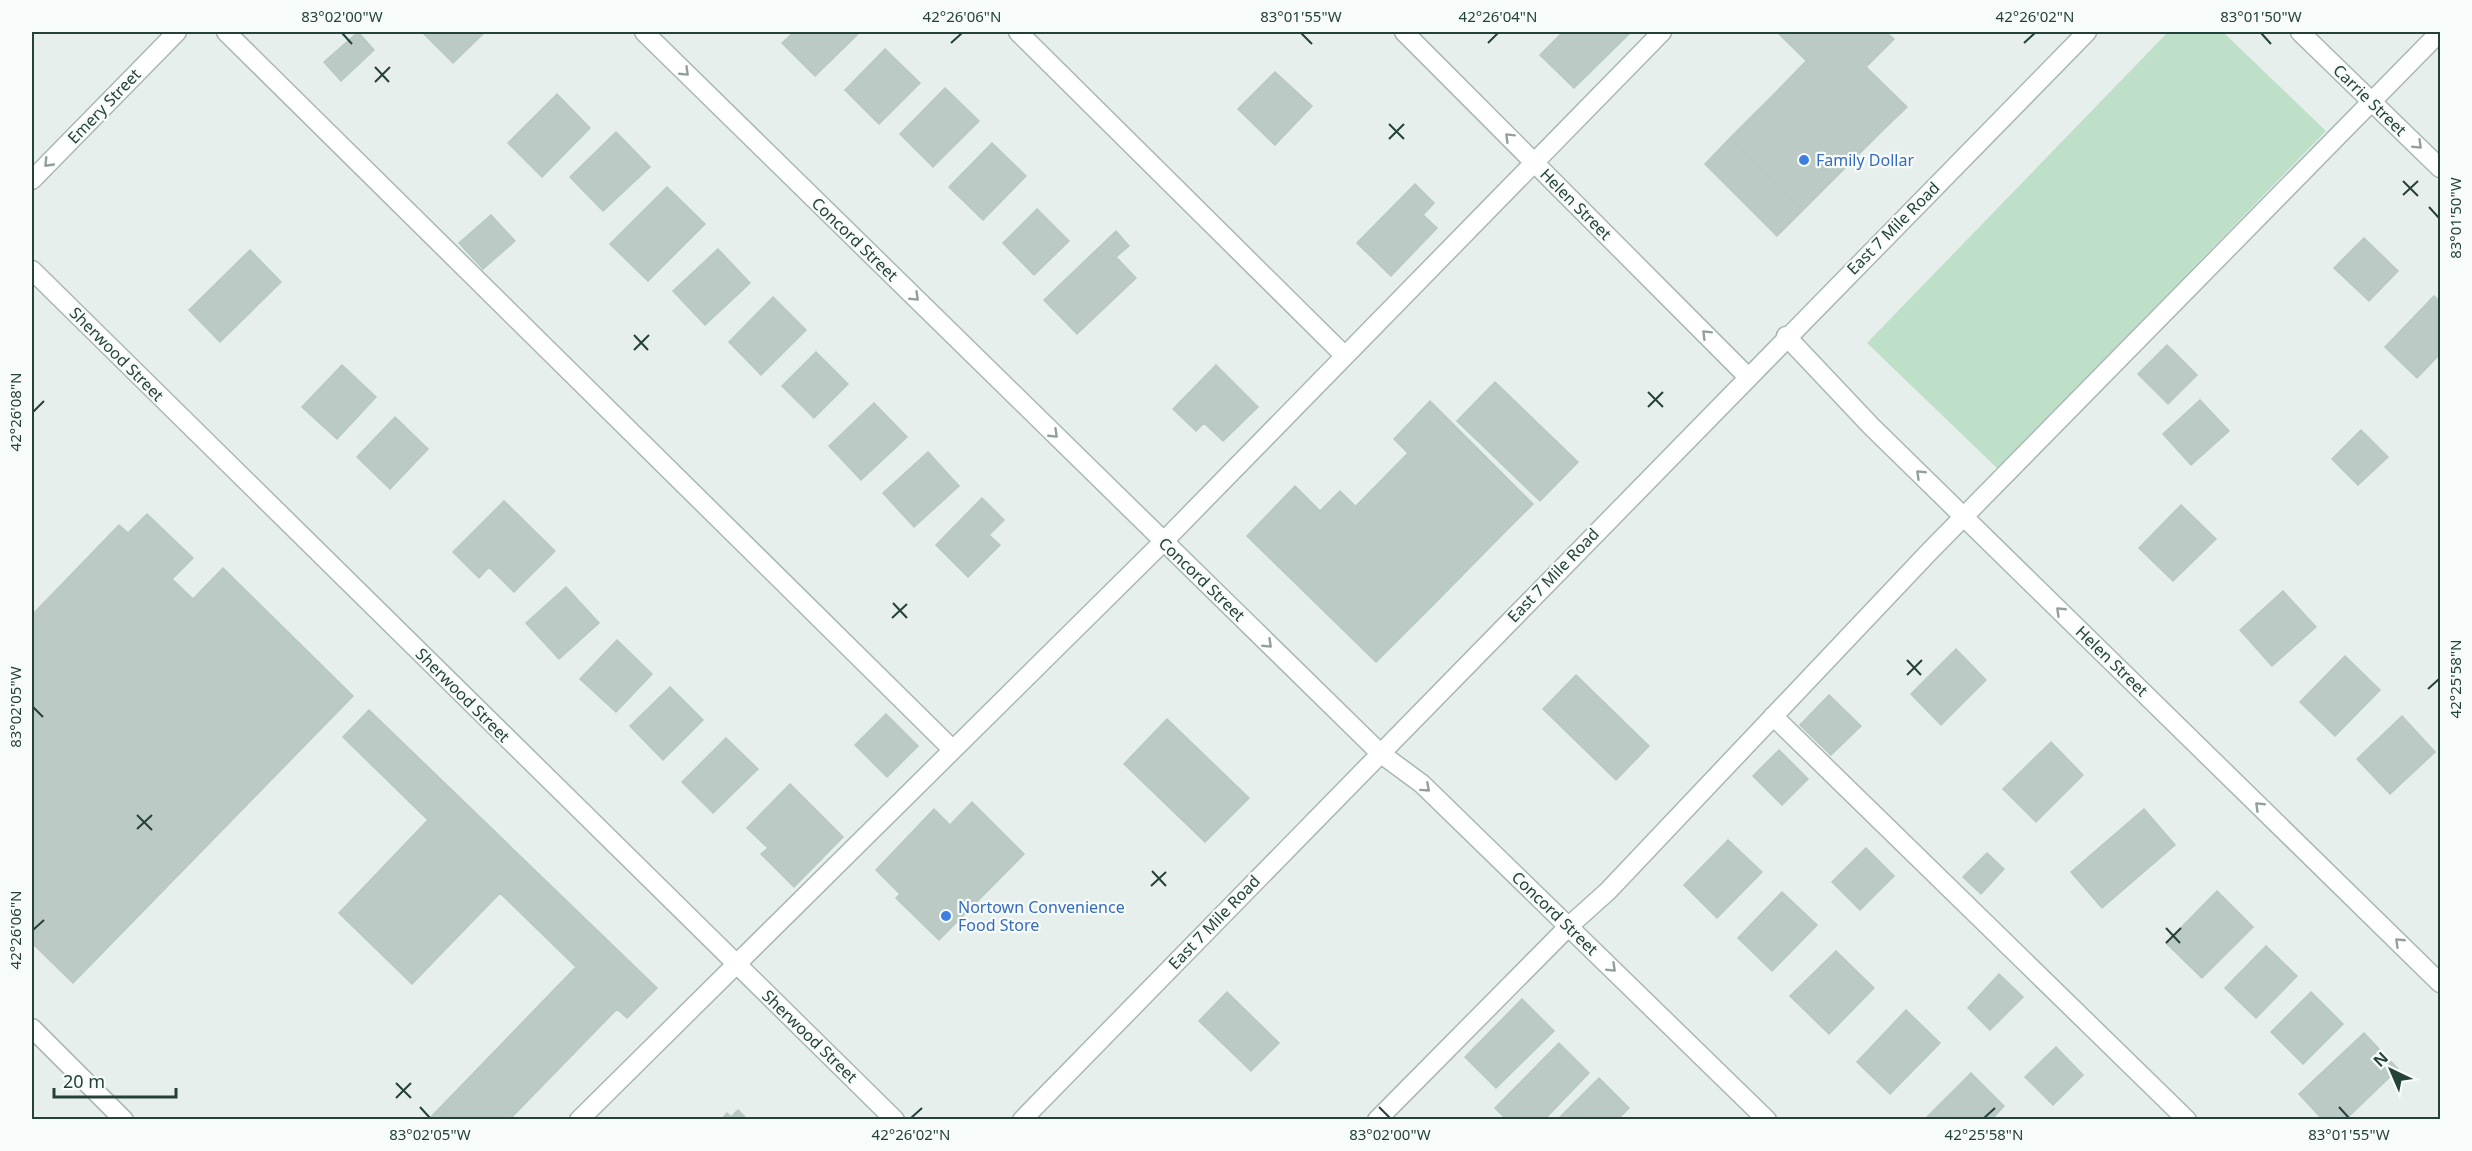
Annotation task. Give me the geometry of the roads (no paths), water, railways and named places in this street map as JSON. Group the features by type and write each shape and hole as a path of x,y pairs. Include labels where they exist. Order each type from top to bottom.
{"street":[{"name":"Emery Street","path":"32,180 177,32"},
{"path":"226,32 952,749"},
{"name":"Concord Street","path":"644,32 1380,753 1422,784 1767,1119"},
{"path":"1018,32 1345,356"},
{"name":"Helen Street","path":"1404,32 1747,376"},
{"path":"579,1119 735,962 1164,541 1662,32"},
{"name":"East 7 Mile Road","path":"1022,1119 1786,336 2087,32"},
{"name":"Carrie Street","path":"2300,32 2440,168"},
{"path":"1377,1119 1569,926 1608,891 1964,517 2370,100 2440,32"},
{"name":"Sherwood Street","path":"32,270 896,1119"},
{"name":"Helen Street","path":"1786,336 1871,426 2440,983"},
{"path":"1773,716 2187,1119"},
{"path":"32,1028 124,1119"}],"place":[{"name":"Family Dollar","path":"1804,160"},
{"name":"Nortown Convenience Food Store","path":"946,916"}]}
